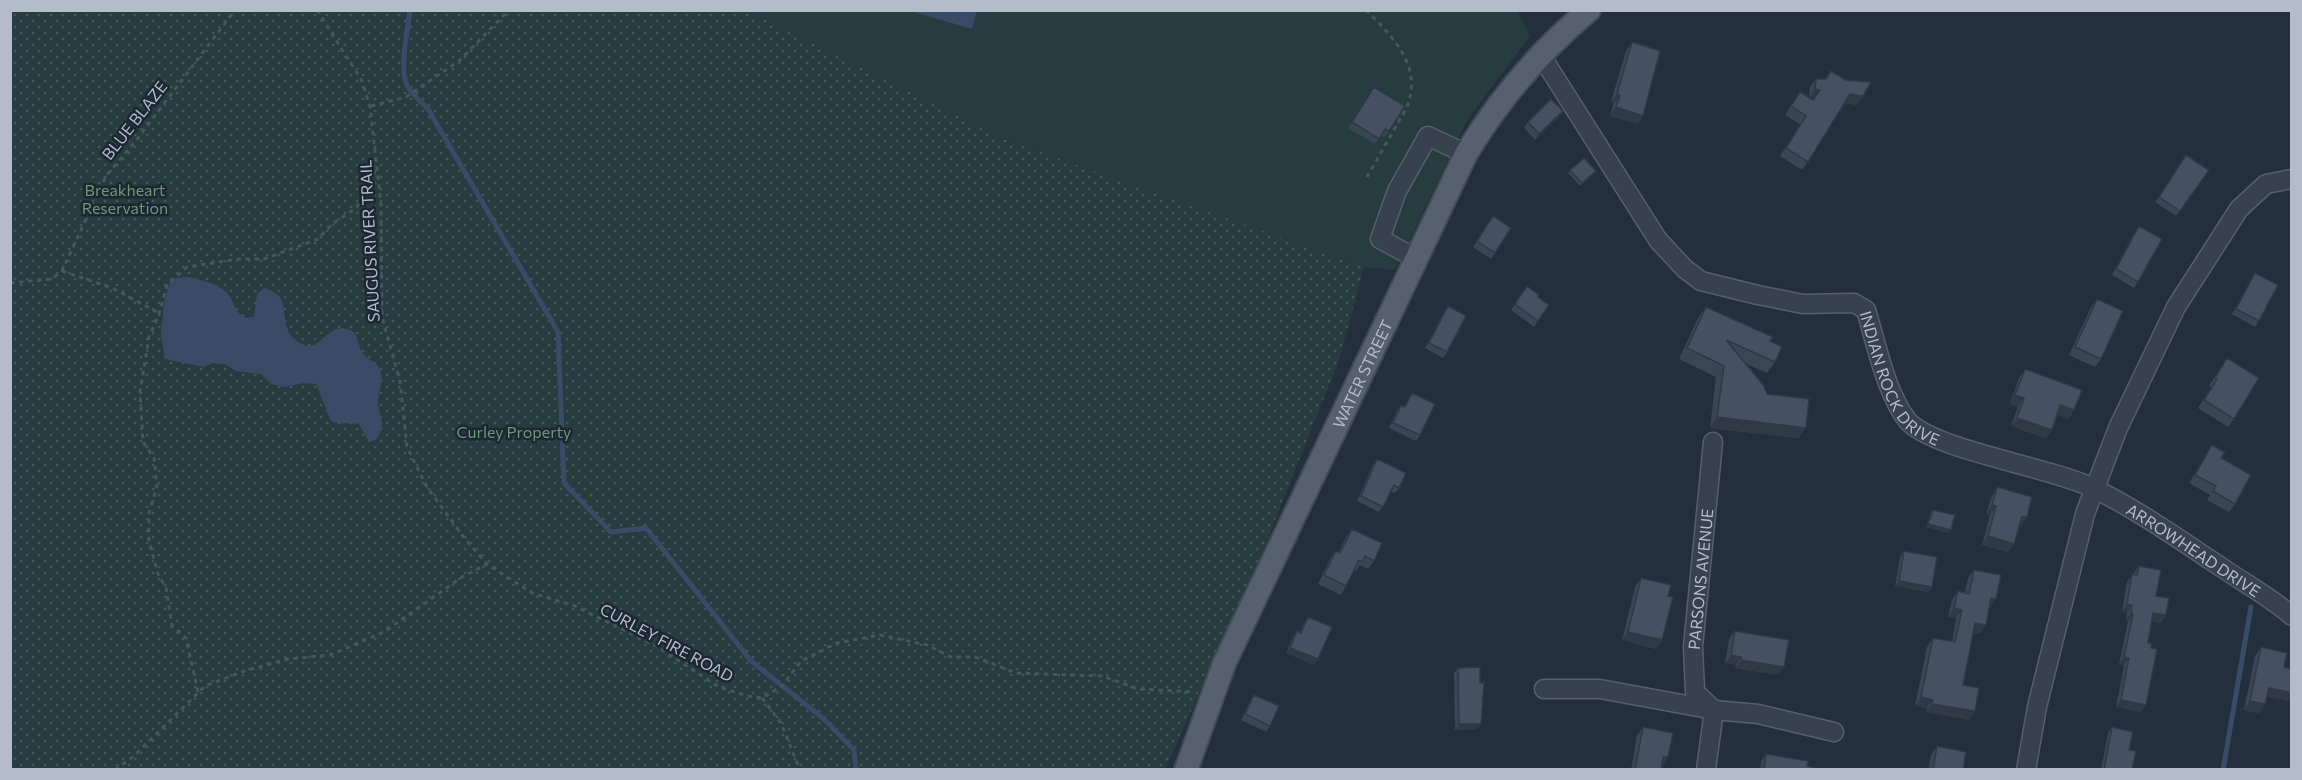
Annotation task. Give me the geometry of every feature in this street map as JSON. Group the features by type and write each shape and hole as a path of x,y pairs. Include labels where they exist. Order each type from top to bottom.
{"main road":[{"name":"WATER STREET","path":"1186,770 1229,653 1466,154 1490,117 1540,54 1589,10"}],"street":[{"name":"INDIAN ROCK DRIVE","path":"1540,54 1658,240 1693,275 1701,281 1803,304 1854,303 1866,310 1896,402 1908,421 1926,434 1965,448 2059,474 2094,489"},
{"path":"1415,258 1380,239 1397,191 1428,136 1466,154"},
{"path":"2026,770 2037,707 2085,514 2118,428 2182,297 2239,209 2266,184 2292,179"},
{"name":"PARSONS AVENUE","path":"1713,442 1693,647 1695,692 1714,710"},
{"name":"ARROWHEAD DRIVE","path":"2094,489 2179,539 2292,616"},
{"path":"1544,689 1600,689 1714,710 1758,714 1834,732"},
{"path":"1706,770 1714,710"}],"path":[{"name":"BLUE BLAZE","path":"62,271 106,176 236,10"},
{"name":"SAUGUS RIVER TRAIL","path":"317,10 362,81 370,106 381,204 382,317 400,381 407,447 427,487 465,539 487,564"},
{"path":"370,106 406,97 459,61 509,10"},
{"path":"1366,10 1395,40 1409,64 1413,80 1412,95 1407,107 1367,177"},
{"path":"198,692 186,638 172,625 166,588 158,574 149,541 149,513 157,486 154,458 143,441 140,392 149,337 159,314 166,285 187,267 239,259 264,259 318,239 332,224 356,208 370,186 377,161"},
{"path":"10,283 52,279 62,271 112,288 159,314"},
{"path":"115,770 134,756 205,686 244,670 288,659 330,656 384,632 462,577 487,564"},
{"name":"CURLEY FIRE ROAD","path":"487,564 532,593 574,606 656,646 719,687 762,698"},
{"path":"800,770 781,723 762,698 782,686 801,661 837,643 880,635 927,645 951,657 975,657 1016,673 1102,676 1138,689 1213,693"}],"green space":[{"path":"1517,10 1530,36 1469,117 1395,270 1364,267 1001,138 749,11"},
{"name":"Curley Property","path":"10,11 749,11 1001,138 1364,267 1339,360 1260,558 1165,769 11,769"}],"water":[{"path":"911,11 977,11 972,29"},
{"path":"189,277 218,286 229,295 239,313 247,318 254,316 257,294 264,288 274,292 283,304 290,334 305,345 317,343 339,328 354,332 365,356 380,369 378,405 382,428 376,440 369,442 359,424 331,421 316,384 304,383 285,387 271,384 261,374 236,371 225,364 213,363 204,367 165,359 161,334 164,302 170,282 176,278"}],"building":[{"path":"1632,42 1660,51 1643,116 1616,107 1620,95 1617,94"},
{"path":"1831,71 1846,80 1871,82 1863,96 1850,94 1808,162 1786,148 1806,116 1791,106 1800,92 1813,100 1820,90 1815,89 1816,79 1826,79"},
{"path":"1374,87 1405,106 1389,131 1385,129 1379,139 1352,122"},
{"path":"1551,99 1563,111 1539,134 1528,122"},
{"path":"2186,155 2209,170 2180,211 2159,197"},
{"path":"1584,158 1596,171 1582,183 1570,170"},
{"path":"1493,216 1511,228 1495,253 1477,241"},
{"path":"2139,226 2162,239 2138,282 2116,269"},
{"path":"2255,273 2278,285 2259,321 2236,309"},
{"path":"1527,286 1549,305 1538,321 1515,304"},
{"path":"2097,299 2123,311 2101,359 2075,347"},
{"path":"1448,306 1466,316 1447,352 1429,343"},
{"path":"1706,307 1773,337 1770,341 1782,347 1775,362 1726,340 1764,386 1767,394 1809,399 1806,428 1717,417 1724,366 1687,348"},
{"path":"2227,358 2259,378 2234,419 2204,400"},
{"path":"2025,369 2082,390 2074,410 2060,405 2052,430 2017,418 2024,398 2015,395"},
{"path":"1412,393 1435,404 1420,435 1393,423 1401,406 1405,407"},
{"path":"2212,445 2225,452 2221,458 2251,475 2235,504 2213,491 2216,486 2195,475"},
{"path":"1377,459 1406,473 1399,488 1394,485 1383,507 1361,496"},
{"path":"1997,487 2032,497 2027,517 2022,516 2014,544 1988,536 1996,506 1992,505"},
{"path":"1933,510 1955,515 1951,530 1928,524"},
{"path":"1352,529 1382,543 1374,561 1365,556 1362,562 1359,560 1346,586 1324,575 1336,551 1340,553"},
{"path":"1904,551 1937,557 1932,587 1899,581"},
{"path":"2139,566 2161,570 2156,596 2169,598 2166,615 2153,613 2148,643 2152,643 2151,648 2157,649 2146,705 2121,700 2129,658 2124,657 2133,614 2131,614 2132,605 2127,604 2132,574 2137,575"},
{"path":"1974,570 2001,575 1996,599 1991,598 1986,625 1975,623 1963,685 1979,688 1975,711 1932,704 1933,700 1921,697 1933,638 1955,642 1962,610 1954,608 1958,591 1969,594"},
{"path":"1641,578 1671,585 1668,596 1673,597 1662,640 1628,632"},
{"path":"1308,617 1332,627 1318,659 1290,648 1297,631 1301,633"},
{"path":"1735,631 1789,640 1784,667 1741,660 1741,657 1731,655"},
{"path":"2261,647 2287,653 2284,667 2292,669 2292,693 2269,688 2265,704 2250,701"},
{"path":"1480,667 1480,683 1484,682 1481,724 1459,724 1458,668"},
{"path":"1254,695 1279,706 1270,726 1245,714"},
{"path":"1643,727 1673,733 1668,757 1663,757 1661,770 1635,770"},
{"path":"2112,727 2133,732 2129,750 2136,751 2132,770 2104,770"},
{"path":"1937,746 1966,752 1963,770 1933,770"},
{"path":"1766,754 1808,761 1807,766 1824,770 1764,770"}],"waterway":[{"path":"410,10 404,50 404,71 408,87 428,109 558,332 564,483 611,532 646,528 751,661 824,719 854,750 856,770"},
{"path":"2223,770 2251,607"}],"park label":[{"name":"Breakheart Reservation","path":"125,198"}]}
